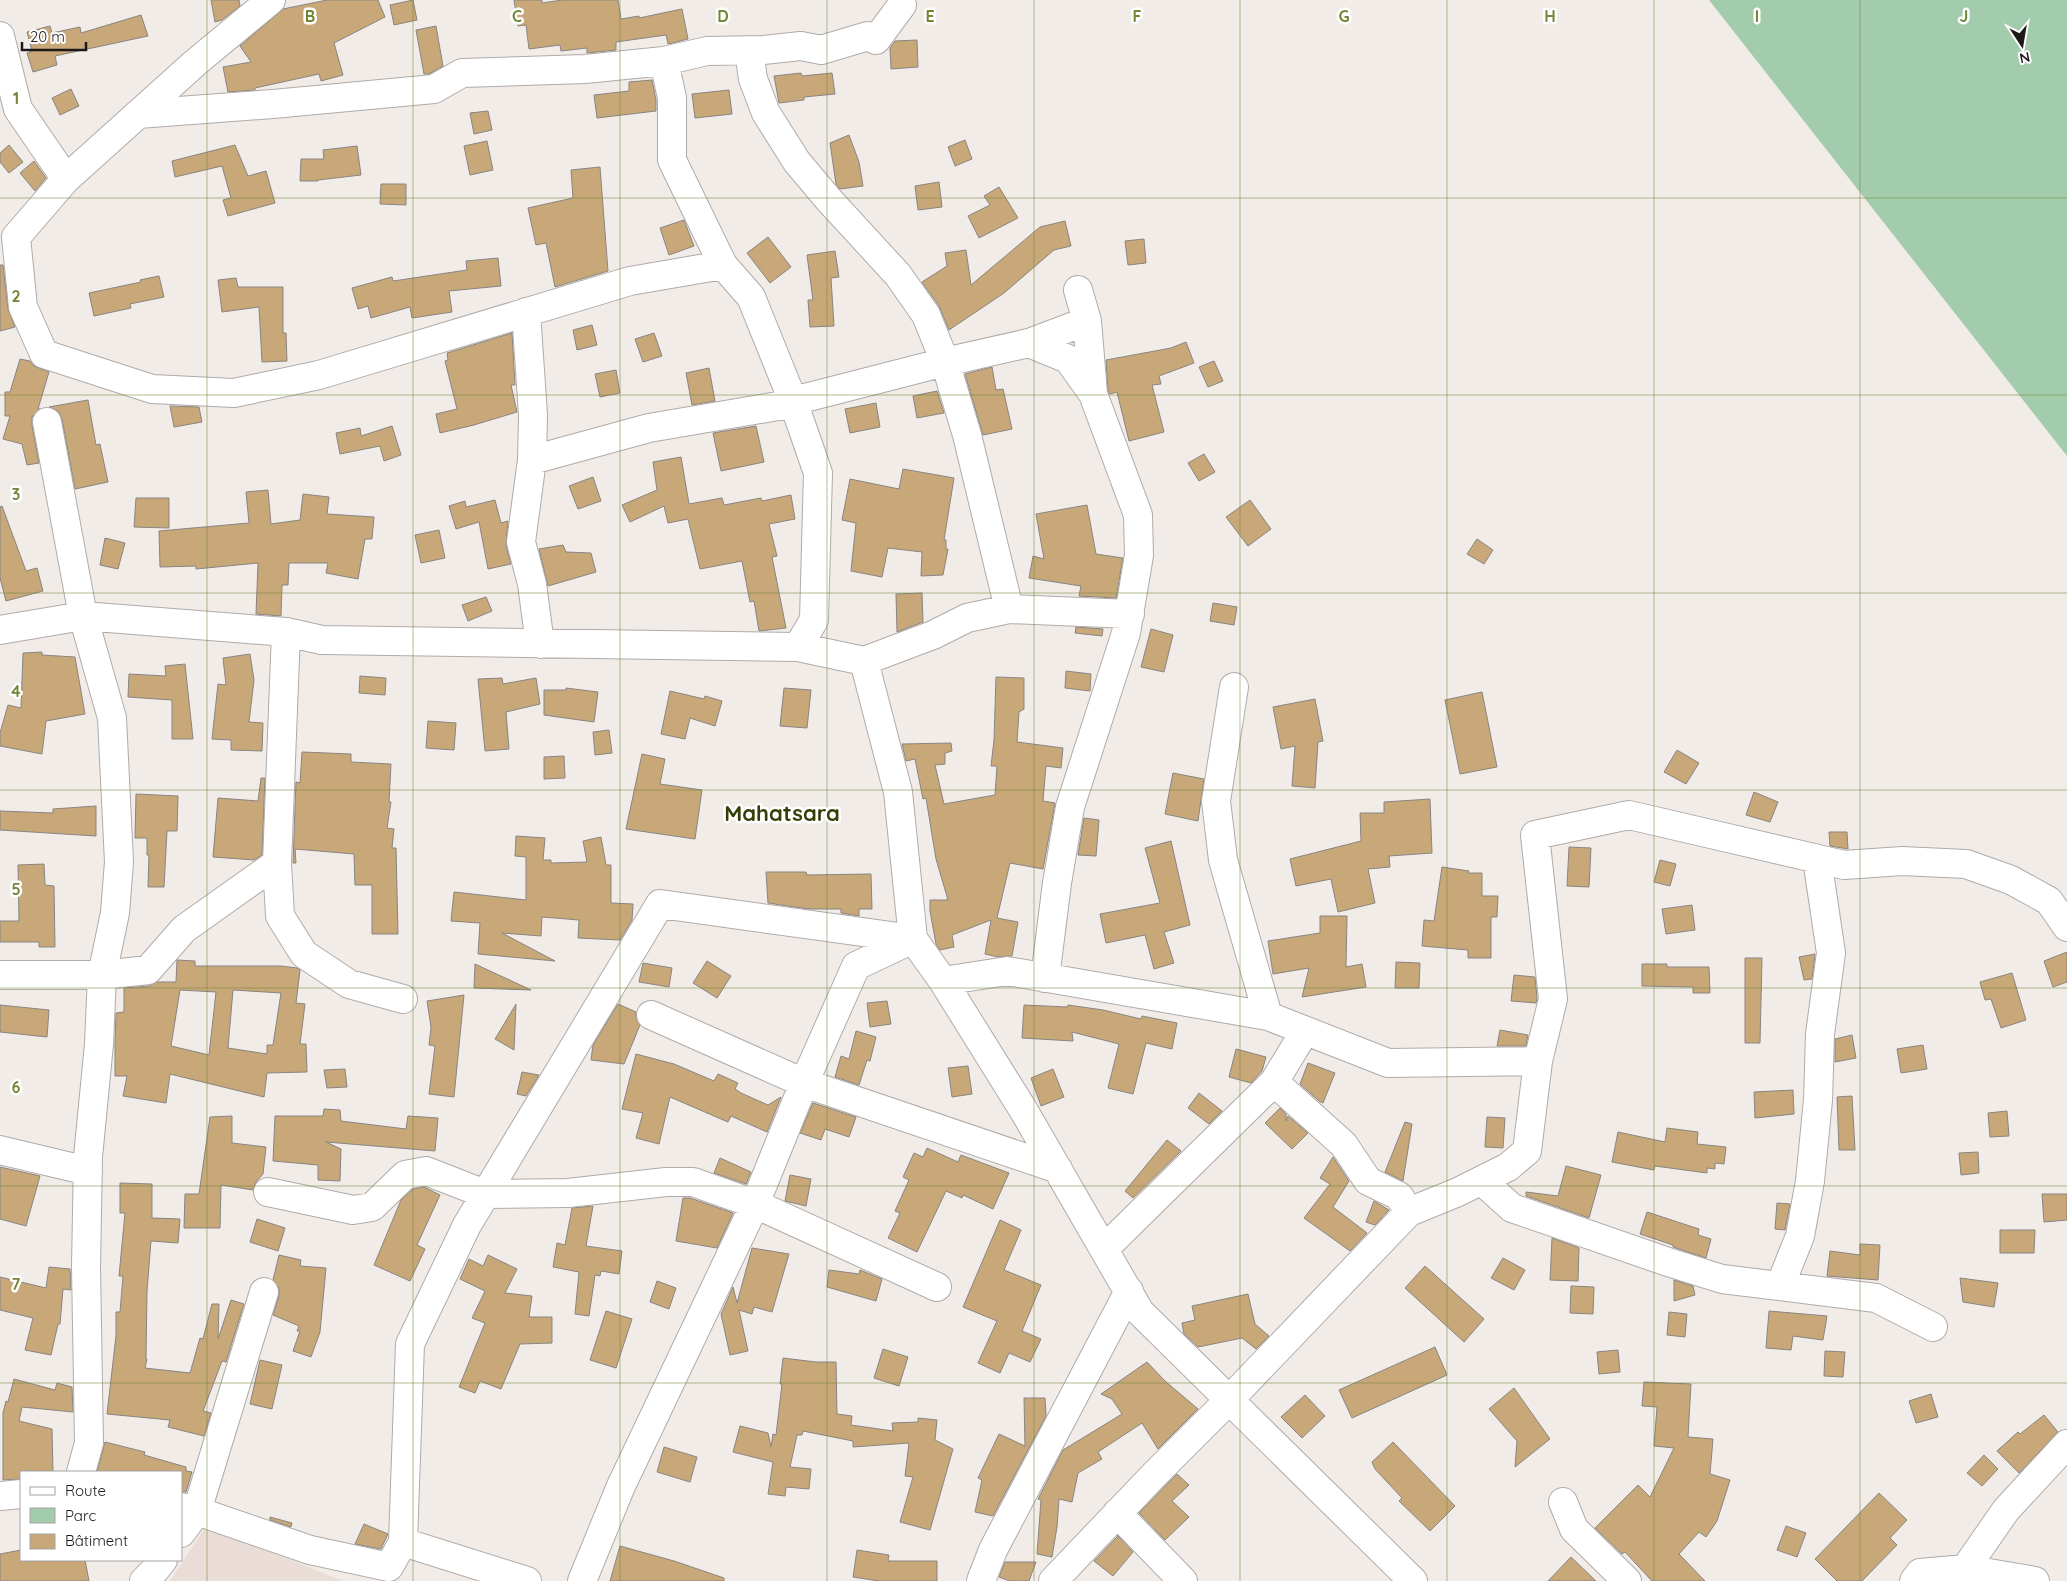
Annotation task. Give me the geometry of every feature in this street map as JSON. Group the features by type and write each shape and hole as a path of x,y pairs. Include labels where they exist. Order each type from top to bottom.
{"street":[{"path":"271,0 195,63 66,180 16,237 23,307 44,354 152,389 234,393 319,375 630,281 723,265"},
{"path":"138,114 434,89 462,73 585,69 664,62 707,51 749,51 801,46 821,50 868,36 876,40 902,5"},
{"path":"0,36 18,109 66,180"},
{"path":"749,51 753,79 766,113 797,162 898,275 926,315 946,362 967,435 1009,609"},
{"path":"664,62 672,98 672,160 723,265 751,297 793,401 818,473 814,620 798,646"},
{"path":"1078,290 1087,322 1093,394"},
{"path":"526,312 533,414 532,460 521,542 532,584 540,644"},
{"path":"532,460 648,428 784,405 793,401 946,362 1029,343 1087,322"},
{"path":"1029,343 1068,359 1093,394 1138,515 1139,554 1126,633 1070,807 1057,883 1045,978"},
{"path":"47,422 83,616 112,718 119,862 115,913 102,975 99,1044 88,1171 86,1267 89,1443 82,1471"},
{"path":"0,630 83,616 286,632 322,640 798,646 864,661 933,636 967,618 1009,609 1130,614"},
{"path":"286,632 277,864 280,916 304,954 349,984 403,999"},
{"path":"864,661 898,792 913,939 943,982 1024,1111 1140,1312 1413,1581"},
{"path":"1234,687 1216,801 1223,860 1268,1016"},
{"path":"1053,1581 1409,1212 1508,1167 1527,1151 1538,1061 1553,999 1535,835 1629,815 1844,865 1902,862 1966,864 2011,880 2049,901 2067,927"},
{"path":"1780,1286 1800,1236 1810,1181 1818,1100 1820,1034 1831,954 1816,859"},
{"path":"0,975 102,975 148,970 184,929 277,864"},
{"path":"189,1509 310,1550 389,1567 403,1542 410,1344 467,1225 660,904 913,939"},
{"path":"582,1581 621,1486 754,1204 804,1083 856,966 913,939"},
{"path":"943,982 1006,971 1268,1016 1388,1063 1538,1061"},
{"path":"651,1015 804,1083 1058,1170"},
{"path":"1104,1249 1274,1082 1306,1031"},
{"path":"1274,1082 1344,1145 1368,1181 1400,1196 1409,1212"},
{"path":"0,1150 88,1171"},
{"path":"268,1192 353,1210 372,1207 404,1175 426,1171 485,1194 568,1194 666,1182 693,1182 754,1204 937,1287"},
{"path":"1482,1180 1512,1208 1668,1262 1722,1278 1876,1298 1933,1326"},
{"path":"981,1581 992,1550 1128,1291"},
{"path":"182,1530 264,1292"},
{"path":"1965,1569 2006,1510 2067,1444"},
{"path":"0,1496 20,1494"},
{"path":"1563,1502 1574,1528 1627,1581"},
{"path":"1117,1513 1183,1581"},
{"path":"403,1542 527,1581"},
{"path":"144,1581 162,1561"},
{"path":"1914,1581 1920,1573 1965,1569 2035,1581"}],"shaded area":[{"path":"206,1526 343,1581 170,1581"}],"green space":[{"path":"1709,0 2067,0 2067,456"}],"building":[{"path":"211,0 239,0 240,6 222,20 215,22"},
{"path":"327,0 378,0 385,17 334,43 343,75 321,81 319,74 255,88 255,90 228,92 223,67 251,62 240,46 283,9"},
{"path":"413,0 417,20 394,25 390,5"},
{"path":"514,0 542,0 542,3 562,0 618,0 621,19 639,16 639,18 682,9 688,39 668,44 666,35 616,42 616,50 587,53 587,48 561,51 560,45 529,49 526,25 518,26"},
{"path":"141,15 148,36 55,56 57,65 33,72 27,53 32,51 27,32 50,26 52,33 80,27 81,33"},
{"path":"436,26 443,66 429,74 424,74 416,30"},
{"path":"917,40 918,67 891,69 890,48 895,41"},
{"path":"801,73 802,76 832,73 835,94 804,97 804,100 779,103 774,76"},
{"path":"652,80 656,111 597,118 594,95 629,91 629,82"},
{"path":"71,89 79,106 60,115 52,98"},
{"path":"729,90 732,114 695,118 692,94"},
{"path":"488,111 492,130 474,134 470,113"},
{"path":"849,135 859,162 863,186 840,189 836,184 830,143"},
{"path":"965,140 972,159 955,166 948,147"},
{"path":"487,141 493,170 470,175 464,146"},
{"path":"9,145 23,162 9,173 0,162 0,153"},
{"path":"235,145 248,176 266,171 275,203 228,216 223,200 231,198 222,166 175,177 172,161"},
{"path":"357,146 361,175 318,181 300,181 301,159 324,159 323,150"},
{"path":"34,161 46,178 35,191 20,173"},
{"path":"600,167 608,271 555,287 546,243 536,245 528,208 573,198 571,170"},
{"path":"939,182 942,207 918,210 915,186"},
{"path":"381,184 406,184 406,205 380,204"},
{"path":"999,187 1018,218 979,238 968,216 990,205 984,196"},
{"path":"684,220 694,246 669,255 660,228"},
{"path":"1065,221 1071,246 1054,250 1004,293 949,330 939,306 922,282 947,266 945,253 966,250 971,285 1040,227"},
{"path":"768,237 791,267 770,283 747,253"},
{"path":"1144,239 1146,263 1128,265 1125,241"},
{"path":"835,251 839,277 831,278 834,326 810,327 808,300 813,300 807,255"},
{"path":"498,258 501,286 449,291 452,312 412,318 410,307 371,318 368,306 358,309 352,288 392,277 393,281 467,270 466,261"},
{"path":"0,265 3,265 8,309 15,327 0,331"},
{"path":"159,276 164,297 130,304 131,308 94,316 89,293 141,282 140,280"},
{"path":"236,278 238,287 283,287 283,333 286,333 287,361 262,362 259,307 222,312 218,280"},
{"path":"592,325 597,345 577,350 573,330"},
{"path":"512,333 515,385 511,385 517,412 440,433 436,414 457,409 445,361 448,360 447,353"},
{"path":"654,333 662,356 643,362 635,339"},
{"path":"1186,342 1194,363 1159,376 1161,384 1152,385 1164,432 1129,441 1117,392 1110,394 1108,391 1106,360 1171,348"},
{"path":"20,359 30,361 34,366 49,372 38,409 40,409 32,417 39,463 27,465 22,444 3,439 10,416 5,416 5,392 10,392"},
{"path":"1214,361 1223,381 1208,387 1199,367"},
{"path":"992,367 996,390 1003,389 1012,429 983,435 965,374"},
{"path":"709,368 715,401 692,405 686,373"},
{"path":"616,370 620,393 600,397 595,374"},
{"path":"937,391 944,413 917,418 913,396"},
{"path":"88,400 96,445 100,444 108,482 75,489 62,419 59,412 49,407"},
{"path":"876,403 880,427 850,433 845,409"},
{"path":"170,406 199,407 202,422 174,427"},
{"path":"392,426 401,455 384,461 380,446 340,454 336,433 360,428 361,436"},
{"path":"756,426 764,462 721,471 713,433"},
{"path":"1204,454 1215,472 1199,481 1188,463"},
{"path":"681,457 689,504 722,498 724,505 761,498 762,501 791,495 795,519 769,524 777,556 772,557 786,628 759,631 754,601 750,602 742,561 700,569 688,519 668,523 664,506 630,522 622,505 657,490 653,462"},
{"path":"903,469 954,478 944,540 946,540 946,549 948,549 943,575 921,576 922,552 888,548 882,577 851,571 856,523 842,520 850,479 899,489"},
{"path":"593,477 601,501 578,509 569,486"},
{"path":"268,490 271,524 300,520 303,494 329,497 327,514 374,517 372,539 365,539 358,579 326,573 328,563 289,563 288,585 282,585 281,616 256,614 258,563 196,569 196,566 160,567 159,531 249,523 246,492"},
{"path":"136,498 169,498 169,528 134,527"},
{"path":"495,500 501,523 508,521 506,546 511,564 488,569 479,522 456,529 449,506 465,501 466,507"},
{"path":"1250,500 1271,529 1248,546 1226,517"},
{"path":"1087,505 1096,554 1123,558 1116,598 1079,596 1081,586 1029,578 1033,556 1044,559 1036,514"},
{"path":"2,506 26,571 37,568 43,591 6,601 0,578 0,507"},
{"path":"439,530 445,558 421,563 415,535"},
{"path":"105,538 125,543 118,569 100,565"},
{"path":"1477,539 1493,550 1484,564 1467,554"},
{"path":"563,545 566,552 591,553 596,572 548,586 539,549"},
{"path":"922,593 923,622 897,632 896,594"},
{"path":"486,597 492,611 468,621 462,605"},
{"path":"1213,603 1237,607 1234,625 1210,621"},
{"path":"1076,627 1103,629 1102,636 1075,633"},
{"path":"1151,629 1173,635 1164,672 1141,667"},
{"path":"42,652 42,655 75,657 85,714 46,721 42,754 0,746 0,733 8,705 21,708 23,653"},
{"path":"250,654 254,680 249,722 263,723 262,751 231,750 231,740 212,739 218,684 226,685 223,658"},
{"path":"185,664 193,739 172,739 172,700 128,697 129,674 166,676 165,666"},
{"path":"1066,671 1091,674 1090,691 1065,688"},
{"path":"360,676 386,678 385,695 359,693"},
{"path":"996,677 1024,678 1024,709 1019,712 1017,742 1063,748 1061,768 1046,766 1043,801 1055,803 1043,869 1010,863 997,918 1018,922 1012,956 998,957 985,954 991,920 952,935 954,947 940,950 936,944 930,900 948,900 936,859 926,798 923,799 915,759 906,761 902,744 951,743 952,751 945,753 945,764 935,765 944,804 995,795 997,766 991,766 994,740"},
{"path":"502,678 503,684 536,678 540,704 506,712 509,749 485,751 478,679"},
{"path":"566,688 598,692 594,722 544,715 544,690 566,690"},
{"path":"784,688 811,690 807,728 780,726"},
{"path":"670,691 704,699 705,696 722,701 715,726 690,718 685,739 661,734"},
{"path":"1482,692 1497,767 1460,774 1445,700"},
{"path":"1315,699 1323,741 1318,742 1315,788 1292,786 1295,746 1281,749 1273,707"},
{"path":"428,721 456,723 454,750 426,748"},
{"path":"609,730 612,753 595,755 593,732"},
{"path":"1677,750 1699,763 1686,784 1664,772"},
{"path":"302,752 351,754 351,762 391,764 389,802 391,802 387,828 394,829 392,848 396,848 398,934 372,934 372,885 355,885 354,854 295,849 296,863 293,863 296,782 300,783"},
{"path":"642,754 665,759 660,784 702,790 695,839 626,829"},
{"path":"564,756 565,778 544,779 544,757"},
{"path":"1173,773 1204,779 1198,821 1165,814"},
{"path":"261,778 265,778 262,855 254,860 213,857 218,798 258,801"},
{"path":"1754,792 1778,802 1770,822 1746,815"},
{"path":"136,794 178,796 177,831 167,831 164,887 148,887 149,855 147,855 147,838 135,838"},
{"path":"1430,799 1432,853 1389,856 1390,867 1368,869 1375,903 1338,912 1331,879 1296,886 1290,859 1361,841 1360,813 1384,813 1384,802"},
{"path":"96,806 96,836 0,830 0,811 53,813 53,809"},
{"path":"1084,818 1099,820 1096,856 1078,855"},
{"path":"1829,832 1847,832 1848,849 1830,846"},
{"path":"516,836 545,838 543,860 551,860 551,863 587,862 583,841 601,837 606,865 611,865 611,903 633,904 632,920 620,940 578,938 579,920 542,917 541,936 502,933 555,961 478,954 480,923 451,921 454,892 526,900 526,857 515,856"},
{"path":"1171,841 1190,925 1164,932 1174,963 1154,969 1145,935 1106,943 1100,914 1160,903 1145,848"},
{"path":"1569,847 1591,848 1589,887 1567,886"},
{"path":"1660,860 1676,864 1670,886 1654,882"},
{"path":"44,864 45,885 54,886 55,947 39,947 39,942 0,942 0,921 19,921 18,865"},
{"path":"1442,867 1469,871 1468,873 1482,873 1482,896 1498,896 1497,917 1491,917 1491,958 1468,958 1468,950 1422,946 1424,920 1434,921"},
{"path":"766,872 806,872 807,875 871,874 872,909 859,909 859,916 841,913 841,909 808,909 768,903"},
{"path":"1692,905 1695,930 1666,934 1662,909"},
{"path":"1320,916 1347,916 1346,967 1362,964 1366,987 1302,997 1309,968 1273,974 1268,941 1320,933"},
{"path":"2067,952 2067,982 2053,987 2044,961"},
{"path":"1815,954 1812,979 1804,980 1799,957"},
{"path":"1745,958 1762,958 1760,1043 1745,1043"},
{"path":"177,960 195,961 195,966 281,966 300,970 296,1003 305,1004 300,1044 306,1044 307,1072 267,1073 264,1097 170,1074 166,1103 123,1096 127,1076 115,1076 115,1043 116,1013 124,1012 124,988 150,986 156,982 176,982","holes":["180,990 216,992 209,1055 171,1046","233,990 281,993 273,1045 267,1045 267,1054 228,1048"]},
{"path":"707,961 731,976 717,998 693,983"},
{"path":"1396,962 1420,963 1419,988 1395,988"},
{"path":"643,963 672,968 669,987 639,982"},
{"path":"475,964 531,990 474,988"},
{"path":"1642,964 1667,964 1667,967 1709,967 1710,993 1693,993 1693,987 1642,986"},
{"path":"2012,973 2026,1020 2001,1028 1991,999 1985,1000 1980,982"},
{"path":"1514,975 1535,977 1536,1003 1511,1001"},
{"path":"464,995 454,1097 429,1094 435,1046 429,1045 431,1027 427,1001"},
{"path":"887,1001 891,1024 870,1027 867,1003"},
{"path":"516,1004 514,1050 495,1039"},
{"path":"618,1004 636,1012 640,1025 624,1064 591,1060 593,1045"},
{"path":"0,1005 49,1010 47,1037 0,1032"},
{"path":"1024,1005 1067,1007 1068,1005 1103,1010 1141,1019 1142,1016 1177,1023 1172,1049 1146,1043 1133,1094 1108,1088 1119,1044 1072,1032 1073,1041 1022,1038"},
{"path":"1500,1030 1528,1035 1526,1046 1497,1046"},
{"path":"856,1031 876,1037 870,1061 867,1060 859,1085 835,1077 841,1056 849,1059"},
{"path":"1852,1035 1856,1058 1835,1062 1835,1039"},
{"path":"1923,1045 1927,1069 1901,1073 1897,1049"},
{"path":"1236,1049 1266,1057 1262,1071 1251,1083 1229,1077"},
{"path":"636,1054 674,1064 714,1081 718,1074 738,1083 735,1089 741,1093 768,1105 781,1097 767,1132 731,1116 728,1122 670,1097 659,1144 636,1138 643,1113 622,1109"},
{"path":"1308,1063 1335,1073 1323,1103 1300,1084"},
{"path":"968,1066 972,1094 952,1097 948,1068"},
{"path":"345,1069 347,1087 327,1088 324,1070"},
{"path":"1053,1069 1064,1097 1041,1106 1031,1078"},
{"path":"522,1072 539,1075 526,1096 517,1094"},
{"path":"1793,1090 1794,1114 1755,1118 1754,1092"},
{"path":"1199,1093 1222,1111 1209,1124 1188,1108"},
{"path":"1852,1096 1855,1150 1839,1150 1837,1097"},
{"path":"813,1103 856,1117 849,1137 825,1129 821,1140 800,1133"},
{"path":"1280,1108 1286,1114 1286,1121 1288,1116 1308,1133 1292,1149 1265,1123"},
{"path":"324,1109 340,1110 341,1121 406,1129 408,1116 438,1118 435,1151 326,1142 341,1149 340,1181 318,1180 318,1165 273,1161 275,1116 323,1116"},
{"path":"2007,1111 2009,1136 1990,1137 1988,1113"},
{"path":"232,1116 232,1143 266,1147 263,1174 256,1182 253,1190 221,1185 220,1228 184,1228 185,1194 199,1194 210,1117"},
{"path":"1487,1117 1505,1118 1503,1148 1485,1147"},
{"path":"1405,1122 1412,1124 1403,1181 1385,1172"},
{"path":"1667,1128 1698,1132 1697,1144 1726,1147 1724,1164 1715,1163 1715,1169 1707,1168 1707,1173 1655,1166 1654,1170 1612,1162 1618,1132 1665,1142"},
{"path":"1167,1140 1181,1151 1133,1198 1125,1191"},
{"path":"927,1148 958,1162 961,1155 1009,1173 993,1209 963,1195 962,1198 946,1191 917,1252 888,1238 900,1213 895,1211 909,1180 903,1177 914,1153 923,1157"},
{"path":"1978,1152 1979,1173 1961,1175 1959,1153"},
{"path":"1333,1157 1349,1181 1333,1207 1367,1233 1350,1251 1304,1218 1330,1184 1320,1178"},
{"path":"720,1158 751,1172 746,1184 714,1173"},
{"path":"1566,1166 1601,1175 1589,1218 1526,1196 1526,1192 1558,1196"},
{"path":"0,1167 40,1176 26,1226 0,1219"},
{"path":"790,1175 811,1179 806,1206 785,1201"},
{"path":"120,1183 152,1184 152,1218 180,1219 178,1243 151,1241 147,1291 147,1359 145,1368 190,1373 200,1338 203,1339 212,1304 219,1304 218,1339 231,1300 244,1304 226,1362 222,1361 203,1411 211,1413 204,1436 168,1427 170,1420 107,1414 116,1336 116,1312 120,1312 123,1276 119,1276 125,1213 120,1213"},
{"path":"424,1187 440,1195 417,1245 425,1249 410,1281 374,1265 401,1200 413,1189"},
{"path":"2042,1194 2067,1194 2067,1220 2044,1222"},
{"path":"683,1198 690,1198 733,1213 717,1248 676,1241"},
{"path":"1374,1201 1389,1210 1375,1225 1366,1222"},
{"path":"1777,1203 1790,1204 1785,1230 1775,1229"},
{"path":"593,1206 586,1246 622,1251 619,1274 601,1271 600,1276 595,1275 589,1316 575,1314 579,1272 553,1267 557,1243 565,1245 572,1208"},
{"path":"1647,1212 1699,1229 1698,1235 1711,1239 1706,1258 1640,1234"},
{"path":"257,1219 285,1228 278,1251 250,1242"},
{"path":"1000,1220 1021,1230 1004,1270 1041,1285 1022,1331 1041,1339 1030,1362 1009,1353 1000,1373 978,1363 997,1321 963,1307"},
{"path":"2000,1230 2035,1230 2034,1253 2000,1253"},
{"path":"1552,1238 1579,1248 1578,1281 1550,1280"},
{"path":"1860,1244 1880,1245 1878,1280 1827,1276 1830,1251 1860,1255"},
{"path":"752,1248 789,1254 772,1312 754,1307 752,1314 739,1310 748,1351 730,1355 721,1314 733,1287 737,1303"},
{"path":"279,1255 301,1260 300,1266 326,1268 320,1332 311,1357 293,1351 300,1331 297,1331 299,1326 273,1315 279,1296 279,1288 273,1280"},
{"path":"488,1255 517,1269 505,1293 532,1296 529,1317 552,1317 552,1343 520,1344 501,1389 480,1381 475,1393 459,1387 485,1323 472,1318 485,1291 460,1279 469,1259 483,1266"},
{"path":"1503,1258 1525,1270 1514,1290 1491,1278"},
{"path":"1425,1266 1484,1319 1464,1342 1405,1288"},
{"path":"49,1267 70,1269 71,1290 63,1289 60,1324 58,1324 51,1355 25,1350 33,1318 0,1310 0,1277 46,1288"},
{"path":"829,1270 859,1274 860,1270 882,1279 876,1301 827,1287"},
{"path":"1960,1278 1998,1283 1994,1307 1963,1302"},
{"path":"1674,1280 1693,1286 1695,1295 1674,1301"},
{"path":"657,1281 676,1288 669,1309 650,1302"},
{"path":"1571,1286 1594,1287 1593,1314 1570,1313"},
{"path":"1248,1294 1255,1324 1269,1336 1256,1349 1242,1338 1198,1347 1184,1334 1182,1323 1195,1320 1192,1306"},
{"path":"606,1311 632,1319 616,1368 590,1360"},
{"path":"1769,1311 1827,1316 1823,1340 1793,1336 1791,1350 1766,1348"},
{"path":"1669,1312 1687,1314 1685,1337 1667,1335"},
{"path":"1435,1347 1447,1375 1352,1418 1339,1390"},
{"path":"883,1349 908,1357 899,1386 874,1378"},
{"path":"1618,1350 1620,1372 1599,1374 1597,1352"},
{"path":"1825,1351 1845,1352 1843,1377 1824,1376"},
{"path":"783,1358 816,1362 836,1362 837,1414 852,1416 851,1425 893,1431 892,1423 918,1422 918,1418 937,1420 935,1440 953,1449 930,1530 900,1522 913,1477 905,1476 909,1443 853,1447 853,1441 803,1431 802,1435 797,1435 790,1467 811,1469 809,1489 786,1487 785,1496 768,1494 773,1462 733,1452 740,1426 768,1433 771,1447 773,1434 776,1435"},
{"path":"260,1360 282,1365 272,1409 250,1404"},
{"path":"1147,1362 1165,1381 1198,1409 1158,1449 1142,1423 1098,1452 1102,1459 1078,1473 1072,1502 1059,1499 1052,1557 1037,1554 1041,1500 1038,1499 1063,1450 1122,1414 1112,1399 1101,1394"},
{"path":"14,1379 55,1390 57,1383 72,1387 73,1412 22,1407 19,1421 52,1429 53,1471 20,1471 20,1479 3,1480 3,1413 6,1401 8,1402"},
{"path":"1644,1382 1691,1384 1688,1437 1713,1439 1710,1474 1730,1480 1717,1521 1706,1537 1699,1532 1679,1554 1705,1581 1652,1581 1625,1552 1622,1554 1595,1528 1638,1485 1650,1497 1674,1448 1654,1446 1657,1407 1642,1406"},
{"path":"1514,1388 1550,1439 1515,1467 1517,1441 1489,1409"},
{"path":"1931,1394 1938,1417 1916,1423 1909,1401"},
{"path":"1305,1395 1325,1416 1302,1438 1281,1417"},
{"path":"1024,1398 1045,1398 1046,1416 993,1516 975,1512 982,1480 978,1478 999,1434 1025,1446"},
{"path":"2044,1415 2058,1432 2019,1473 1997,1451 2018,1432 2020,1434"},
{"path":"105,1442 145,1452 144,1455 186,1467 186,1471 192,1472 186,1492 182,1492 182,1471 97,1471"},
{"path":"1393,1442 1455,1506 1430,1531 1399,1501 1402,1498 1375,1469 1372,1462"},
{"path":"664,1447 697,1457 690,1482 657,1472"},
{"path":"1984,1455 1998,1469 1982,1486 1967,1473"},
{"path":"1177,1474 1189,1485 1172,1501 1189,1517 1165,1540 1139,1513"},
{"path":"1879,1493 1907,1520 1890,1538 1897,1545 1862,1581 1837,1581 1815,1559"},
{"path":"270,1517 292,1523 291,1527 270,1520"},
{"path":"364,1524 388,1534 381,1549 355,1544"},
{"path":"1786,1526 1806,1533 1797,1557 1777,1550"},
{"path":"1118,1536 1133,1552 1113,1576 1094,1561"},
{"path":"620,1546 674,1561 724,1578 724,1581 610,1581"},
{"path":"20,1550 20,1561 85,1561 89,1581 0,1581 0,1554"},
{"path":"857,1550 889,1555 888,1561 937,1561 937,1581 879,1581 853,1577"},
{"path":"1571,1557 1596,1581 1548,1581"},
{"path":"1005,1562 1036,1562 1029,1581 1010,1581 999,1577"}],"district":[{"name":"Mahatsara","path":"782,813"}]}
